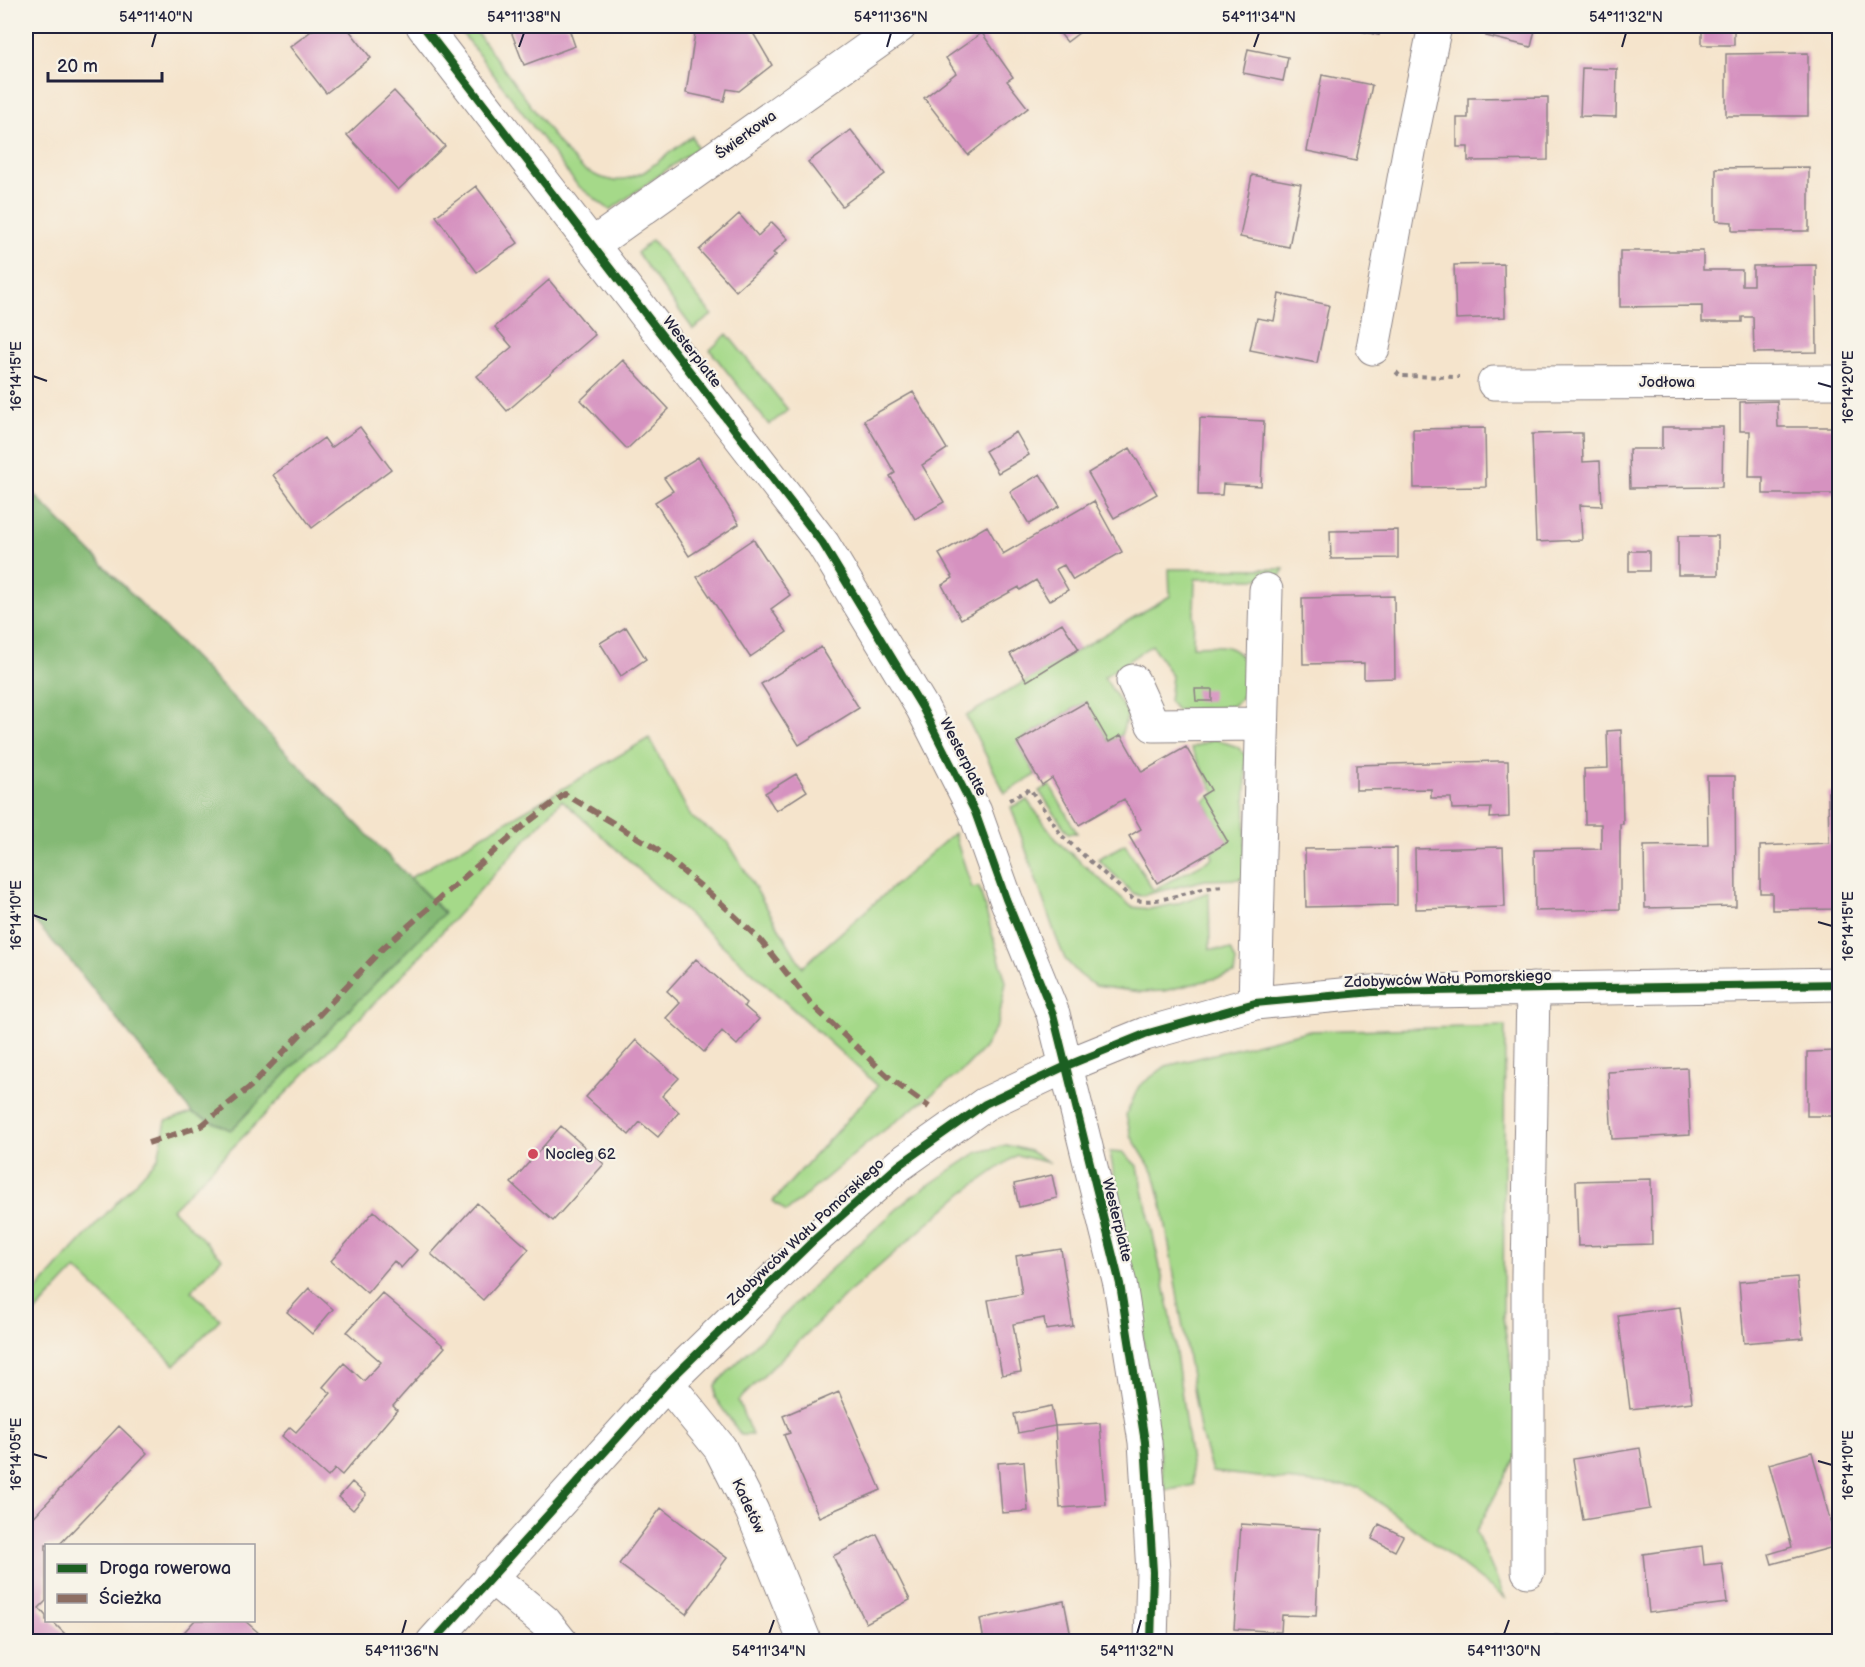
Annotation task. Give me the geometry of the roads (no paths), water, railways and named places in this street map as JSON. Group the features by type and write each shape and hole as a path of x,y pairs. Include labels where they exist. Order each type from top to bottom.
{"street":[{"name":"Westerplatte","path":"423,26 823,544 923,709 977,816 1006,899 1053,1014 1120,1284 1145,1442 1153,1572 1151,1641"},
{"name":"Świerkowa","path":"592,245 900,26"},
{"path":"1383,358 1411,141 1436,26"},
{"name":"Jodłowa","path":"1494,383 1839,382"},
{"path":"1254,1003 1266,590"},
{"path":"1133,681 1153,724 1262,724"},
{"name":"Zdobywców Wału Pomorskiego","path":"433,1641 667,1383 814,1240 899,1165 985,1104 1066,1066 1145,1034 1254,1003 1373,992 1839,984"},
{"path":"1528,1570 1528,1275 1533,989"},
{"name":"Kadetów","path":"667,1383 720,1448 752,1511 805,1641"},
{"path":"490,1576 545,1622 561,1641"}],"place":[{"name":"Nocleg 62","path":"533,1154"}]}
